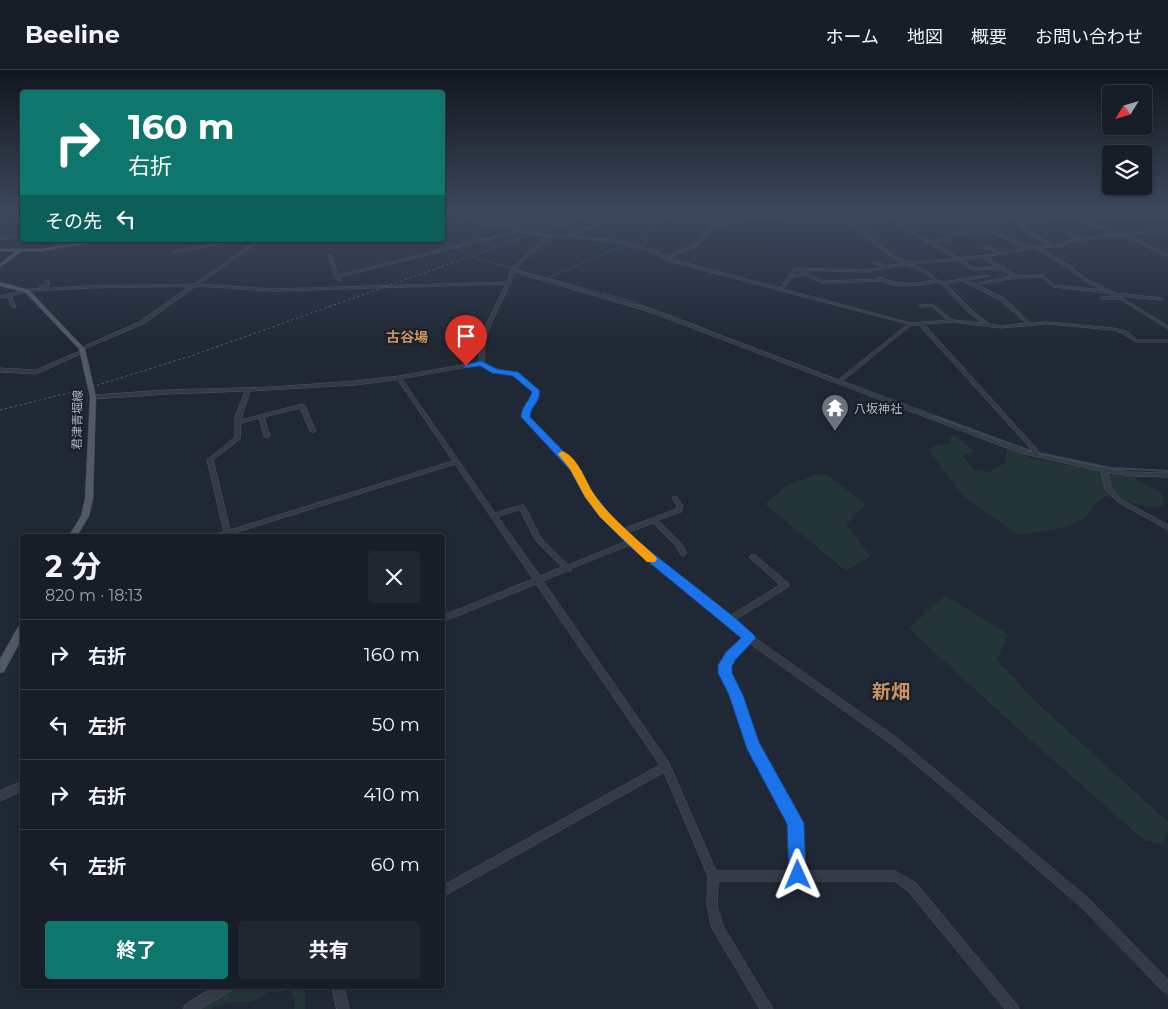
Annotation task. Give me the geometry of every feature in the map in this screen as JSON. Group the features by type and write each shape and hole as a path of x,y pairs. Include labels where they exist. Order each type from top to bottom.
{"main road":[{"path":"0,266 14,256"},
{"path":"1,285 26,290 82,350"},
{"name":"君津青堀線","path":"74,534 84,516 89,499 93,397 82,350"},
{"path":"0,670 20,634"}],"street":[{"path":"0,370 36,372 140,323 236,256"},
{"path":"329,256 341,287"},
{"path":"337,276 417,256"},
{"path":"481,363 482,343 486,329 508,283 512,270 528,256"},
{"path":"660,256 911,324 953,321 989,326 1015,326 1048,323 1114,329 1124,332 1136,341 1168,341"},
{"path":"664,258 670,256"},
{"path":"892,256 928,273 936,281 946,284 987,276"},
{"path":"951,256 975,269 1004,268"},
{"path":"781,289 787,284 790,273 795,269 865,271 936,260 958,260 984,256 1016,277"},
{"path":"1051,256 1086,280 1121,298 1168,328"},
{"path":"874,262 886,267"},
{"path":"512,270 644,308 1008,447 1104,470 1143,475 1168,475"},
{"path":"865,271 881,280 896,285 913,286 936,281"},
{"path":"790,277 806,274 822,282 881,280"},
{"path":"973,285 1016,277 1043,276 1053,286 1160,299"},
{"path":"962,280 1005,301 1009,307 1029,324"},
{"path":"0,297 46,286 48,285 47,282"},
{"path":"26,290 195,284 273,290 508,283"},
{"path":"946,284 972,313 989,326"},
{"path":"8,295 14,307"},
{"path":"1102,298 1121,298"},
{"path":"920,306 932,306 953,321"},
{"path":"1157,321 1168,321"},
{"path":"839,382 911,324"},
{"path":"921,324 1035,453"},
{"path":"93,397 248,390 399,378 481,363 495,371 515,374 536,392 535,399 526,410 526,417 574,468 589,494 632,542 730,620 749,638 894,740 1085,903 1168,988"},
{"path":"399,378 666,766 713,876 712,905 718,928 767,1009"},
{"path":"228,534 210,460 238,438 238,422 248,390"},
{"path":"238,422 302,406 313,432"},
{"path":"261,416 267,436"},
{"path":"231,534 279,516 455,462"},
{"path":"1104,470 1108,489 1120,501 1168,528"},
{"path":"622,532 679,510 680,506 675,498"},
{"path":"493,516 522,507 538,539 568,568"},
{"path":"654,520 678,544 683,553"},
{"path":"445,618 632,542"},
{"path":"730,620 785,585 753,557"},
{"path":"749,638 731,656 725,665 725,673 736,695 752,744 796,823 798,875"},
{"path":"445,890 666,766"},
{"path":"0,796 20,788"},
{"path":"713,876 895,876 912,887 1013,1009"},
{"path":"189,1009 223,989"},
{"path":"339,989 343,1009"}],"shaded area":[{"path":"949,436 956,436 974,451 963,456 973,469 989,472 1005,463 1007,449 1032,458 1132,477 1162,493 1165,506 1148,507 1105,496 1097,502 1083,519 1075,524 1018,535 962,495 928,449 938,445 950,444"},
{"path":"818,474 829,476 866,504 846,525 871,556 846,571 765,504 787,485"},
{"path":"944,595 1008,634 997,660 1035,701 1168,822 1168,831 1163,844 1145,841 909,629"},
{"path":"235,989 288,989 280,992 268,992 256,1000 247,1002 228,1002 211,1009 193,1009"},
{"path":"288,989 305,989 305,1009 294,1009 295,997"}],"waterway":[{"path":"550,277 600,256"},
{"path":"472,257 511,268"},
{"path":"514,269 599,292"},
{"path":"602,293 628,300 708,330"},
{"path":"712,332 839,380"},
{"path":"843,381 939,417"},
{"path":"935,416 1033,452"},
{"path":"1038,453 1111,468 1168,471"}],"railway":[{"path":"0,410 88,388 191,356 472,256"}],"slow traffic":[{"path":"562,454 574,468 589,494 604,514 651,559"}],"place":[{"name":"八坂神社","path":"835,432"}],"district":[{"name":"古谷場","path":"407,337"},
{"name":"新畑","path":"891,691"}],"route":[{"path":"466,366 481,363 495,371 515,374 536,392 535,399 524,413 526,417 574,468 589,494 604,514 654,561 730,620 749,638 731,656 725,665 725,673 736,695 752,744 796,823 798,875"}]}
